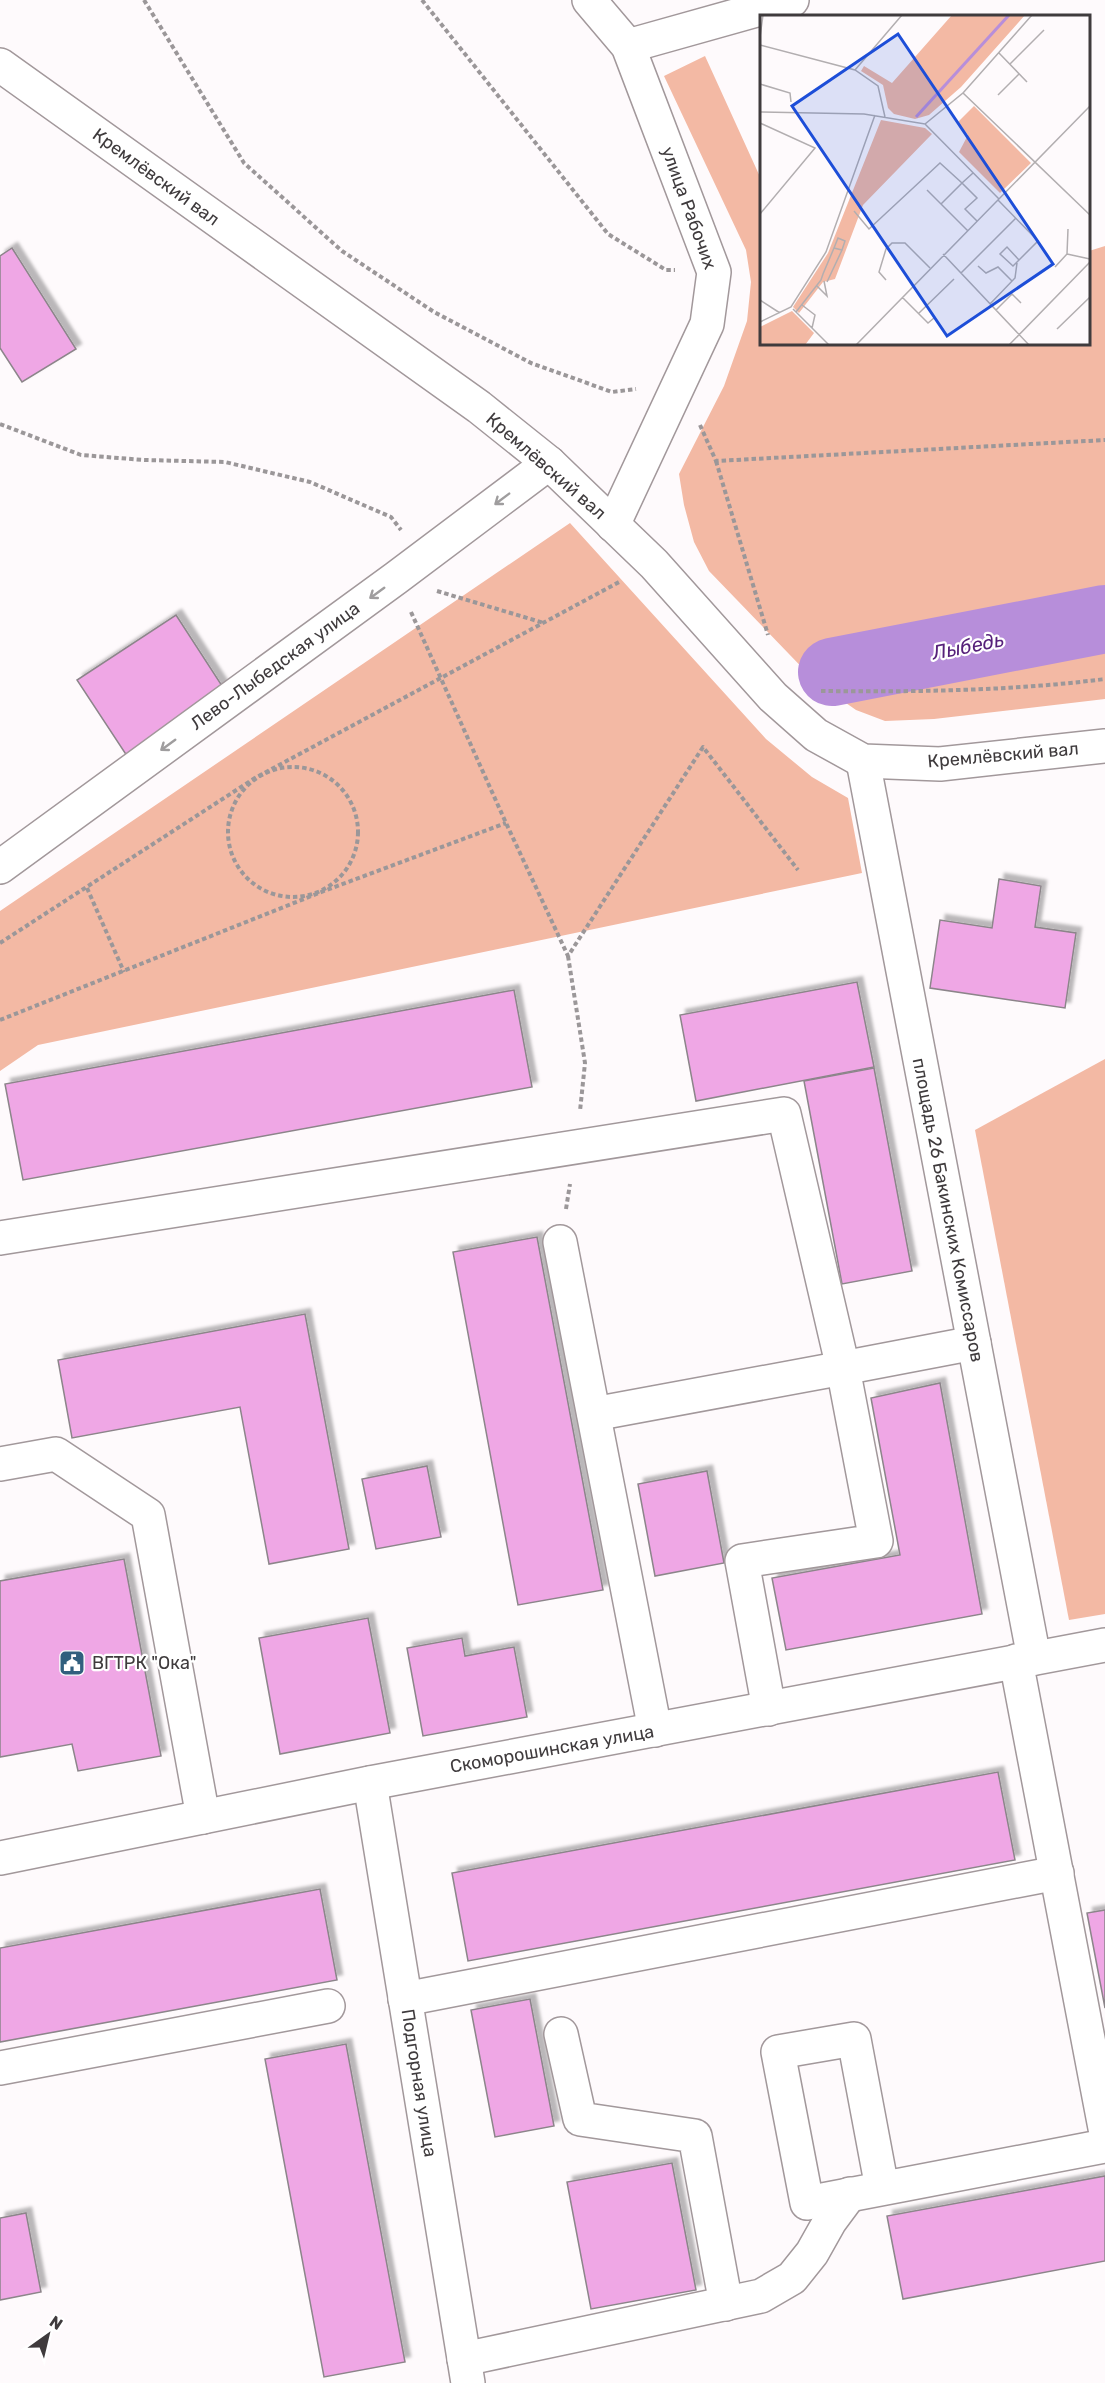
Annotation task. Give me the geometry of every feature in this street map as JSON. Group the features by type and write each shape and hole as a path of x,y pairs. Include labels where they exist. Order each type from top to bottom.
{"street":[{"name":"улица Рабочих","path":"589,0 628,46 714,272 707,324 613,525"},
{"path":"628,46 792,0"},
{"name":"Кремлёвский вал","path":"0,65 479,407 549,464 654,564 773,697 816,735 863,761 940,764 1105,746"},
{"name":"Лево-Лыбедская улица","path":"0,867 424,558 549,464"},
{"name":"площадь 26 Бакинских Комиссаров","path":"863,761 974,1343 1057,1873 1105,2128"},
{"path":"0,1238 784,1114 843,1368 876,1541 742,1561 769,1709"},
{"path":"561,1242 655,1730"},
{"path":"594,1414 974,1343"},
{"path":"0,1464 56,1454 148,1515 203,1817"},
{"name":"Скоморошинская улица","path":"0,1858 370,1783 1105,1645"},
{"name":"Подгорная улица","path":"370,1783 466,2371"},
{"path":"405,1999 1057,1873"},
{"path":"0,2068 328,2006"},
{"path":"561,2034 580,2118 695,2136 726,2304"},
{"path":"882,2188 854,2039 778,2052 807,2203 1105,2146"},
{"path":"466,2371 646,2310 726,2304 761,2296 792,2278 812,2253 830,2221 850,2194"}],"path":[{"path":"144,0 244,163 342,251 434,312 531,363 612,392 680,383 716,461 770,641"},
{"path":"422,0 609,234 666,270 697,269 714,272"},
{"path":"0,424 81,455 144,460 225,462 310,482 391,517 424,558"},
{"path":"716,461 1105,440"},
{"path":"0,943 255,778 654,564"},
{"path":"396,578 544,623"},
{"path":"396,578 568,956 585,1063 576,1147 561,1242"},
{"path":"817,691 915,692 1065,684 1105,679"},
{"path":"568,956 703,747 798,870"},
{"path":"298,766 320,772 337,784 350,800 358,820 358,841 352,861 340,878 324,891 304,897 283,897 262,890 244,876 232,858 227,836 230,813 240,794 255,778 276,769 298,766"},
{"path":"0,1020 324,891 506,824"},
{"path":"87,888 124,972"}],"shaded area":[{"path":"705,56 760,177 760,345 1090,345 1090,251 1105,246 1105,699 934,719 885,721 856,710 816,682 709,571 694,542 679,474 724,386 747,321 751,282 746,250 664,76"},
{"path":"570,523 766,739 812,777 848,798 862,873 38,1045 0,1071 0,911"},
{"path":"1105,1059 1105,1614 1069,1620 975,1130"}],"building":[{"path":"12,248 76,349 22,382 0,348 0,256"},
{"path":"176,615 226,692 127,756 77,680"},
{"path":"999,879 1041,886 1035,927 1076,933 1065,1008 930,988 940,920 992,928"},
{"path":"857,982 874,1067 696,1101 680,1015"},
{"path":"514,990 532,1087 23,1180 5,1084"},
{"path":"874,1068 912,1271 842,1284 804,1081"},
{"path":"537,1237 603,1590 518,1605 453,1252"},
{"path":"305,1314 349,1549 269,1564 240,1407 72,1438 58,1360"},
{"path":"940,1383 982,1614 786,1650 772,1578 900,1555 871,1398"},
{"path":"427,1466 441,1537 376,1549 362,1479"},
{"path":"707,1471 724,1563 655,1576 638,1484"},
{"name":"ВГТРК \"Ока\"","path":"124,1559 161,1756 78,1771 72,1744 0,1757 0,1581"},
{"path":"368,1618 390,1733 280,1754 259,1638"},
{"path":"462,1638 465,1656 514,1647 527,1717 423,1736 407,1648"},
{"path":"998,1772 1015,1860 468,1961 452,1873"},
{"path":"320,1889 337,1980 0,2042 0,1948"},
{"path":"1105,1910 1105,2008 1087,1913"},
{"path":"530,1999 554,2126 495,2137 471,2010"},
{"path":"346,2044 405,2362 324,2377 265,2059"},
{"path":"672,2163 696,2290 591,2309 567,2182"},
{"path":"1105,2176 1105,2261 903,2299 887,2216"},
{"path":"26,2213 41,2292 0,2300 0,2218"}],"waterway":[{"name":"Лыбедь","path":"832,672 1105,619"}],"place":[{"name":"ВГТРК \"Ока\"","path":"72,1663"}]}
